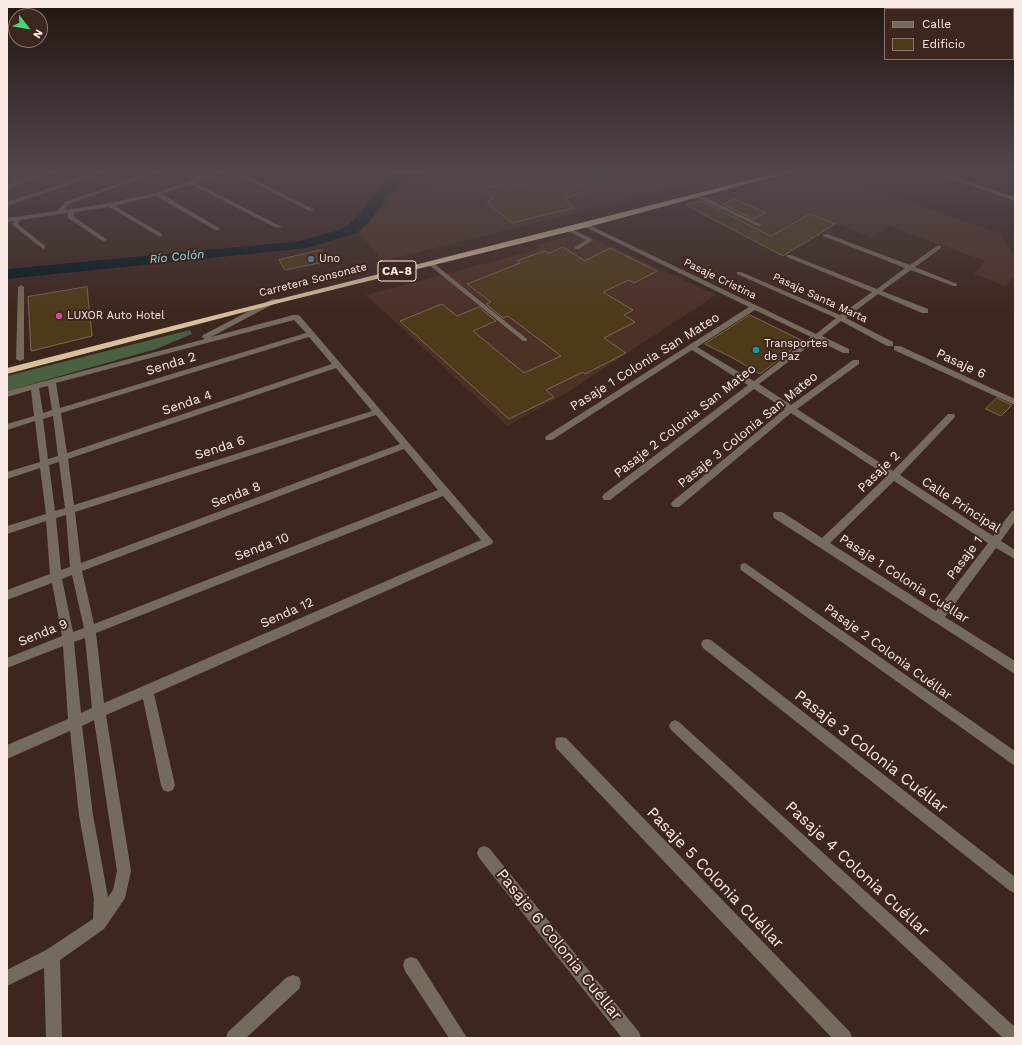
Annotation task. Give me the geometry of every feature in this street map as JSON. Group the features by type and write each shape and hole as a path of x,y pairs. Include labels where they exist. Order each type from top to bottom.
{"highway":[{"name":"CA-8","path":"7,362 574,221"},
{"name":"Carretera Sonsonate","path":"7,371 276,301 605,221"}],"street":[{"path":"17,221 15,224 17,226 43,246"},
{"path":"76,221 104,240"},
{"path":"136,221 160,235"},
{"path":"203,221 217,229"},
{"path":"267,221 279,227"},
{"name":"Pasaje Cristina","path":"585,226 846,352"},
{"path":"825,235 955,285"},
{"name":"Pasaje 2 Colonia San Mateo","path":"607,498 841,318 939,247"},
{"path":"789,256 925,311"},
{"name":"Pasaje Santa Marta","path":"739,273 841,318 894,346"},
{"path":"20,359 21,286"},
{"path":"184,347 276,301"},
{"name":"Pasaje 1 Colonia San Mateo","path":"549,438 754,307"},
{"path":"7,394 296,317 445,491"},
{"name":"Senda 2","path":"7,427 310,334"},
{"name":"Calle Principal","path":"691,346 754,384 831,436 1015,555"},
{"name":"Pasaje 6","path":"894,346 1015,402"},
{"name":"Pasaje 3 Colonia San Mateo","path":"676,504 792,409 856,362"},
{"name":"Senda 4","path":"7,476 63,459 338,366"},
{"path":"7,978 52,956 100,924 120,893 124,870 98,712 90,630 76,569 70,509 52,382"},
{"path":"35,387 51,516 56,577 68,638 75,722 86,815 101,899 100,924"},
{"name":"Senda 6","path":"7,530 377,412"},
{"name":"Pasaje 2","path":"822,544 893,476 951,416"},
{"name":"Senda 8","path":"7,595 406,445"},
{"name":"Senda 12","path":"7,752 488,541 445,491"},
{"name":"Senda 10","path":"90,630 445,491"},
{"name":"Pasaje 1","path":"938,618 1015,514"},
{"name":"Pasaje 1 Colonia Cuéllar","path":"778,515 1015,668"},
{"name":"Pasaje 2 Colonia Cuéllar","path":"746,567 1015,759"},
{"name":"Senda 9","path":"7,663 90,630"},
{"name":"Pasaje 3 Colonia Cuéllar","path":"707,644 1015,886"},
{"path":"147,691 168,785"},
{"name":"Pasaje 4 Colonia Cuéllar","path":"675,726 1015,1038"},
{"name":"Pasaje 5 Colonia Cuéllar","path":"561,743 844,1038"},
{"name":"Pasaje 6 Colonia Cuéllar","path":"484,853 633,1038"},
{"path":"52,956 54,1038"},
{"path":"411,965 459,1038"},
{"path":"234,1038 293,983"}],"lane":[{"path":"751,221 760,225"},
{"path":"568,229 590,240 577,248"},
{"path":"430,263 525,340"}],"shaded area":[{"path":"370,221 542,221 383,261 359,232"},
{"path":"715,221 963,221 999,233 1015,257 1015,276 1006,286 974,274 985,261 889,226 872,237 837,224 783,256"},
{"path":"582,233 716,295 568,392 507,426 366,295 540,249 536,245"}],"green space":[{"path":"190,330 192,334 156,349 7,391 7,376"}],"building":[{"path":"509,221 521,221 512,223"},
{"path":"716,221 741,221 771,236 798,221 827,221 835,224 783,256"},
{"path":"563,247 585,261 610,248 657,271 634,283 629,280 603,292 633,310 624,315 635,322 604,338 626,353 585,374 583,372 546,390 554,397 509,419 400,321 442,304 457,316 479,307 496,321 473,331 524,373 561,356 508,316 503,318 486,304 491,302 467,284 520,263 517,261 544,251 549,253"},
{"name":"Uno","path":"321,250 329,261 285,270 279,260"},
{"name":"LUXOR Auto Hotel","path":"87,287 92,336 31,351 28,297"},
{"name":"Transportes de Paz","path":"750,315 803,341 760,374 705,344"},
{"path":"997,398 1012,405 1001,416 986,409"}],"waterway":[{"name":"Río Colón","path":"7,274 302,245 352,230 361,221"}],"place":[{"name":"Uno","path":"311,259"},
{"name":"LUXOR Auto Hotel","path":"59,316"},
{"name":"Transportes de Paz","path":"756,350"}]}
